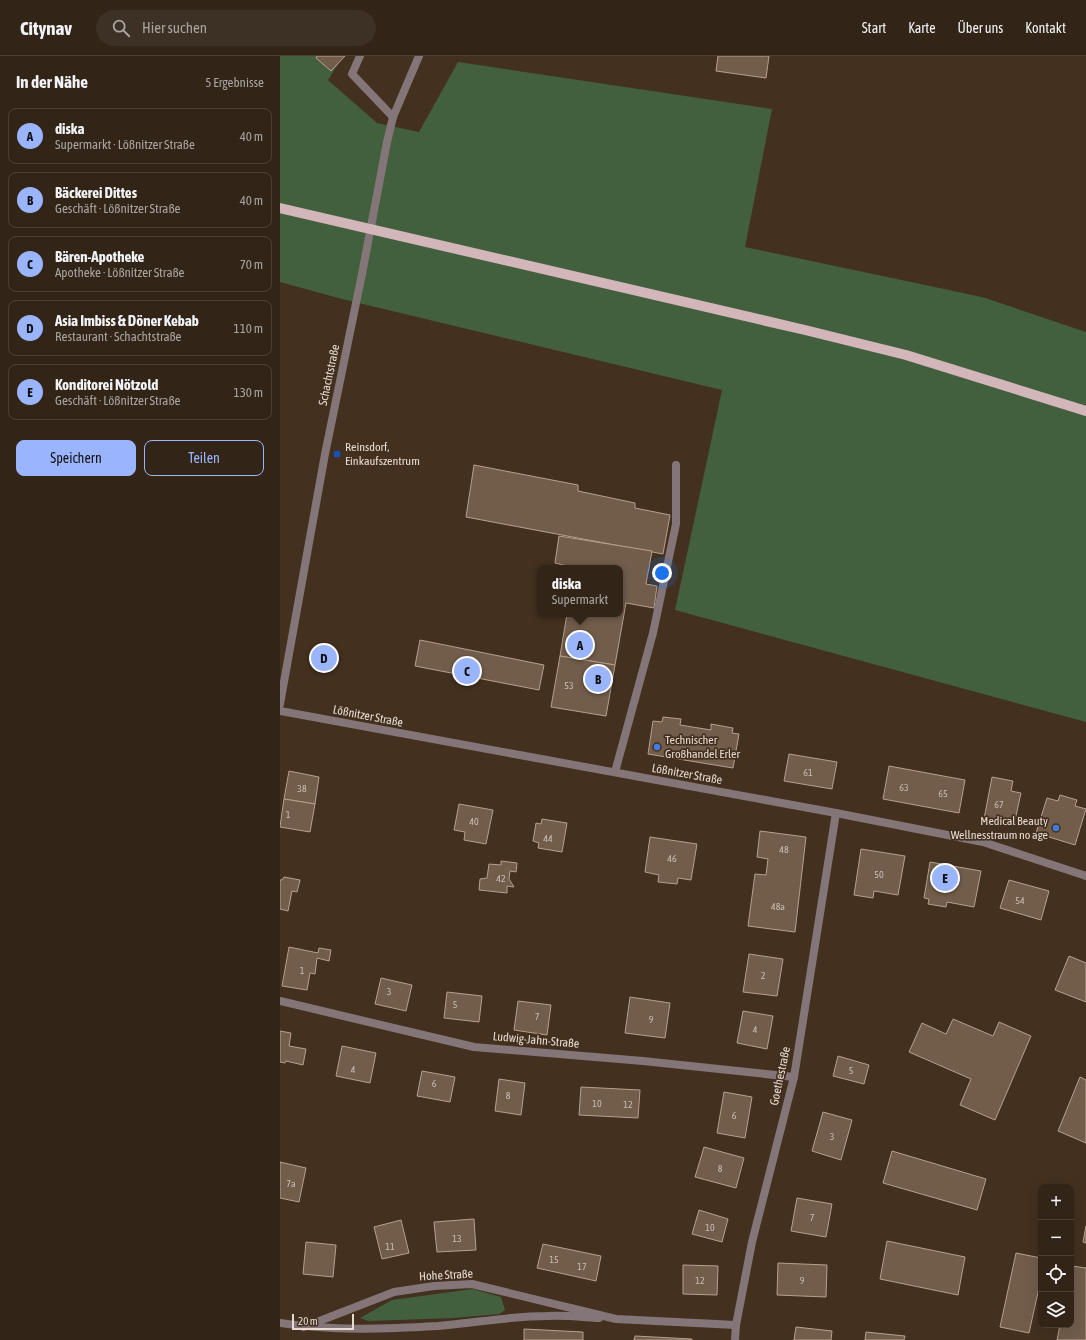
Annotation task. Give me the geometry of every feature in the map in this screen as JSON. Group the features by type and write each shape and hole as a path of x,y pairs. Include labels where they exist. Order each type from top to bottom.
{"main road":[{"path":"280,208 898,353 1086,411"}],"street":[{"path":"360,56 352,74 393,117"},
{"name":"Schachtstraße","path":"280,704 325,454 393,117 419,56"},
{"path":"614,772 653,633 676,524 676,465"},
{"name":"Lößnitzer Straße","path":"280,711 836,813 983,842 1086,876"},
{"name":"Goethestraße","path":"735,1340 736,1325 752,1242 794,1077 836,813"},
{"name":"Ludwig-Jahn-Straße","path":"280,1002 474,1047 642,1060 794,1077"},
{"name":"Hohe Straße","path":"304,1327 394,1292 434,1286 472,1284 616,1319"},
{"name":"Hohe Straße","path":"280,1323 304,1327 439,1326 501,1318 548,1316 736,1325"}],"green space":[{"path":"280,56 343,56 328,80 377,123 419,132 458,62 772,109 745,247 982,297 1086,332 1086,722 675,610 722,390 342,299 280,282"},
{"path":"473,1289 501,1297 505,1310 499,1314 454,1318 368,1321 360,1318 392,1300"}],"building":[{"path":"317,56 345,56 331,71 316,58"},
{"path":"718,56 769,56 766,78 716,71"},
{"path":"474,465 578,485 578,491 635,503 635,508 670,515 663,554 466,517"},
{"path":"559,536 652,551 646,584 657,586 654,608 626,603 615,665 560,656 566,617 623,617 623,565 563,565 555,563"},
{"path":"420,640 544,665 539,690 415,666"},
{"path":"560,656 615,665 606,716 551,707"},
{"path":"663,717 681,719 680,725 711,730 711,724 733,728 732,733 739,734 733,768 648,754 653,721 662,722"},
{"path":"789,754 837,762 832,789 784,781"},
{"path":"889,766 965,780 959,813 883,799"},
{"path":"289,771 319,777 315,804 284,799"},
{"path":"992,777 1013,781 1011,791 1021,793 1014,825 984,819"},
{"path":"1060,795 1077,800 1075,806 1086,809 1075,845 1036,833 1047,798 1058,801"},
{"path":"284,799 315,804 310,832 280,827"},
{"path":"459,804 493,810 486,844 464,840 465,832 454,830"},
{"path":"542,819 567,823 562,852 538,848 539,843 533,841 536,823 541,824"},
{"path":"760,831 806,837 795,932 748,926 755,874 766,875 768,859 757,857"},
{"path":"650,837 697,844 691,880 678,878 677,884 658,882 659,875 645,872"},
{"path":"861,849 905,856 898,895 874,891 873,898 854,895"},
{"path":"501,861 517,863 516,872 510,871 509,879 514,887 507,886 507,893 479,890 480,879 487,878 489,864 501,865"},
{"path":"930,862 981,871 974,907 947,902 946,907 928,904 929,899 924,898"},
{"path":"284,877 300,880 297,892 292,891 288,911 280,909 280,880"},
{"path":"1009,880 1049,891 1041,920 1000,908"},
{"path":"289,947 318,953 319,948 331,950 329,961 317,958 315,974 310,973 307,990 282,986"},
{"path":"749,954 783,959 777,996 743,992"},
{"path":"1069,956 1086,963 1086,1002 1055,990"},
{"path":"381,978 412,985 406,1011 375,1004"},
{"path":"447,992 482,996 479,1022 444,1018"},
{"path":"630,997 670,1003 665,1038 625,1033"},
{"path":"518,1001 551,1005 547,1035 514,1030"},
{"path":"743,1011 773,1016 767,1049 737,1043"},
{"path":"953,1019 993,1036 999,1022 1031,1036 995,1120 960,1105 971,1079 909,1052 922,1023 946,1034"},
{"path":"280,1031 291,1033 289,1046 306,1049 303,1065 286,1061 285,1063 280,1062"},
{"path":"342,1046 376,1053 370,1083 336,1076"},
{"path":"838,1056 869,1065 864,1084 833,1076"},
{"path":"422,1071 455,1077 450,1102 417,1096"},
{"path":"1080,1077 1086,1080 1086,1143 1058,1131"},
{"path":"499,1079 525,1083 521,1115 495,1111"},
{"path":"581,1087 640,1090 638,1118 579,1115"},
{"path":"724,1092 752,1097 745,1138 717,1133"},
{"path":"823,1112 852,1120 841,1160 812,1151"},
{"path":"704,1147 744,1158 736,1188 695,1177"},
{"path":"892,1151 986,1179 977,1210 883,1183"},
{"path":"280,1162 306,1168 299,1202 280,1198"},
{"path":"797,1198 832,1204 826,1237 791,1231"},
{"path":"699,1210 728,1219 722,1242 692,1234"},
{"path":"474,1219 476,1250 437,1252 434,1222"},
{"path":"401,1220 409,1253 382,1259 374,1227"},
{"path":"1086,1226 1086,1243 1083,1242"},
{"path":"887,1241 965,1257 958,1295 880,1279"},
{"path":"306,1242 336,1245 333,1277 303,1274"},
{"path":"543,1244 601,1256 596,1281 537,1268"},
{"path":"1016,1253 1038,1257 1038,1292 1029,1333 1000,1327"},
{"path":"778,1263 827,1265 826,1297 777,1295"},
{"path":"683,1265 718,1266 717,1295 683,1294"},
{"path":"1074,1266 1086,1268 1086,1340 1057,1340 1059,1328 1074,1328"},
{"path":"796,1327 832,1331 831,1340 794,1340"},
{"path":"524,1329 583,1332 583,1340 524,1340"},
{"path":"866,1332 905,1336 904,1340 865,1340"},
{"path":"635,1336 692,1339 692,1340 634,1340"}],"place":[{"name":"Reinsdorf, Einkaufszentrum","path":"337,454"},
{"name":"diska","path":"580,645"},
{"name":"Asia Imbiss & Döner Kebab","path":"324,658"},
{"name":"Bären-Apotheke","path":"467,671"},
{"name":"Bäckerei Dittes","path":"598,679"},
{"name":"Technischer Großhandel Erler","path":"657,747"},
{"name":"Medical Beauty Wellnesstraum no age","path":"1056,828"},
{"name":"Konditorei Nötzold","path":"945,878"}]}
